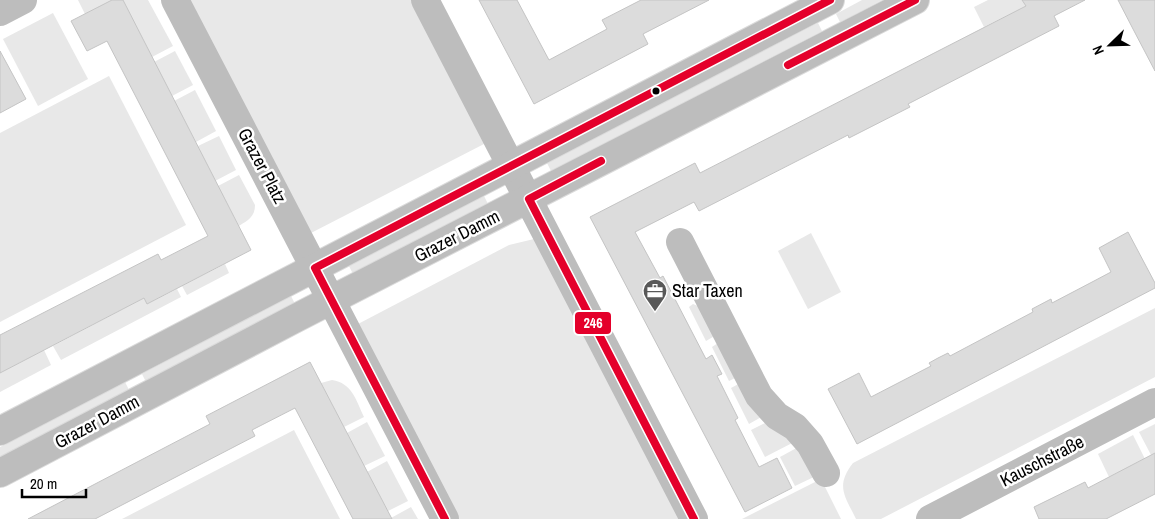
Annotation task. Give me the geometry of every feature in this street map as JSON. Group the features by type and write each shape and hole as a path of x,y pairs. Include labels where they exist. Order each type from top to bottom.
{"main road":[{"path":"0,12 23,0"},
{"name":"Grazer Platz","path":"175,0 445,519"},
{"path":"425,0 694,519"},
{"name":"Grazer Damm","path":"0,431 830,0"},
{"name":"Grazer Damm","path":"0,473 915,0"},
{"path":"680,242 759,396 777,416 795,427 810,444 826,473"},
{"name":"Kauschstraße","path":"930,519 1155,402"}],"shaded area":[{"path":"78,0 112,0 85,14"},
{"path":"123,0 148,0 173,46 152,57"},
{"path":"189,0 411,0 484,140 484,144 311,233"},
{"path":"862,0 882,0 840,22 836,14"},
{"path":"988,0 1022,0 1026,6 984,27 974,7"},
{"path":"53,13 88,79 38,106 3,39"},
{"path":"818,23 822,31 551,171 547,163"},
{"path":"175,51 193,85 172,96 154,62"},
{"path":"109,76 186,225 0,322 0,133"},
{"path":"195,90 216,131 196,142 174,101"},
{"path":"219,136 236,170 215,181 198,146"},
{"path":"239,175 255,205 255,209 248,220 239,226 218,186"},
{"path":"484,196 488,204 353,274 349,266"},
{"path":"811,233 841,292 808,309 778,251"},
{"path":"534,239 680,519 459,519 358,324 509,245"},
{"path":"225,264 229,273 187,295 182,286"},
{"path":"177,289 181,297 61,360 53,346 144,298 147,304"},
{"path":"291,296 295,304 146,382 142,374"},
{"path":"693,304 705,309 718,334 706,341 689,307"},
{"path":"1155,308 1155,377 881,519 856,519 845,497 843,485 844,478 853,463"},
{"path":"721,341 739,376 729,381 712,347"},
{"path":"44,350 51,365 0,392 0,373"},
{"path":"332,380 339,382 349,389 364,417 344,427 321,383"},
{"path":"125,382 129,390 0,457 0,447"},
{"path":"742,382 765,415 749,424 731,388"},
{"path":"771,420 798,440 765,457 751,430"},
{"path":"367,422 385,456 364,466 347,433"},
{"path":"1155,424 1155,453 1151,455 1139,432"},
{"path":"294,430 340,519 122,519"},
{"path":"1133,435 1145,459 1109,477 1098,454"},
{"path":"802,445 818,475 795,486 780,457"},
{"path":"387,461 408,501 388,511 367,472"},
{"path":"821,479 841,519 742,519"},
{"path":"411,507 418,519 391,518"}],"building":[{"path":"112,0 123,0 251,250 147,304 144,298 0,373 0,335 158,254 161,260 208,236 107,41 87,51 71,21"},
{"path":"479,0 517,0 549,60 607,29 602,20 641,0 709,0 643,34 648,44 534,104"},
{"path":"1022,0 1085,0 1054,16 1059,26 908,104 910,107 849,138 848,135 699,211 694,202 635,232 660,278 663,276 706,359 712,355 722,374 717,376 738,418 735,420 759,467 777,458 792,488 745,512 590,217 695,163 700,173 1026,6"},
{"path":"1118,0 1155,0 1155,71 1133,29"},
{"path":"0,51 26,99 0,113"},
{"path":"1128,232 1155,283 1155,288 857,444 828,389 859,373 871,397 931,366 929,363 938,358 948,353 950,356 1033,312 1032,309 1051,299 1052,303 1111,272 1099,248"},
{"path":"310,362 392,519 353,519 295,408 252,430 255,436 95,519 28,519 210,424 206,416"},
{"path":"1155,453 1155,494 1106,519 1039,519 1034,507 1085,482 1088,488"}],"transit line":[{"name":"246","path":"445,519 315,268 830,0"},
{"name":"246","path":"788,65 915,0"},
{"name":"246","path":"601,161 529,199 694,519"}],"place":[{"name":"Star Taxen","path":"655,312"}]}
